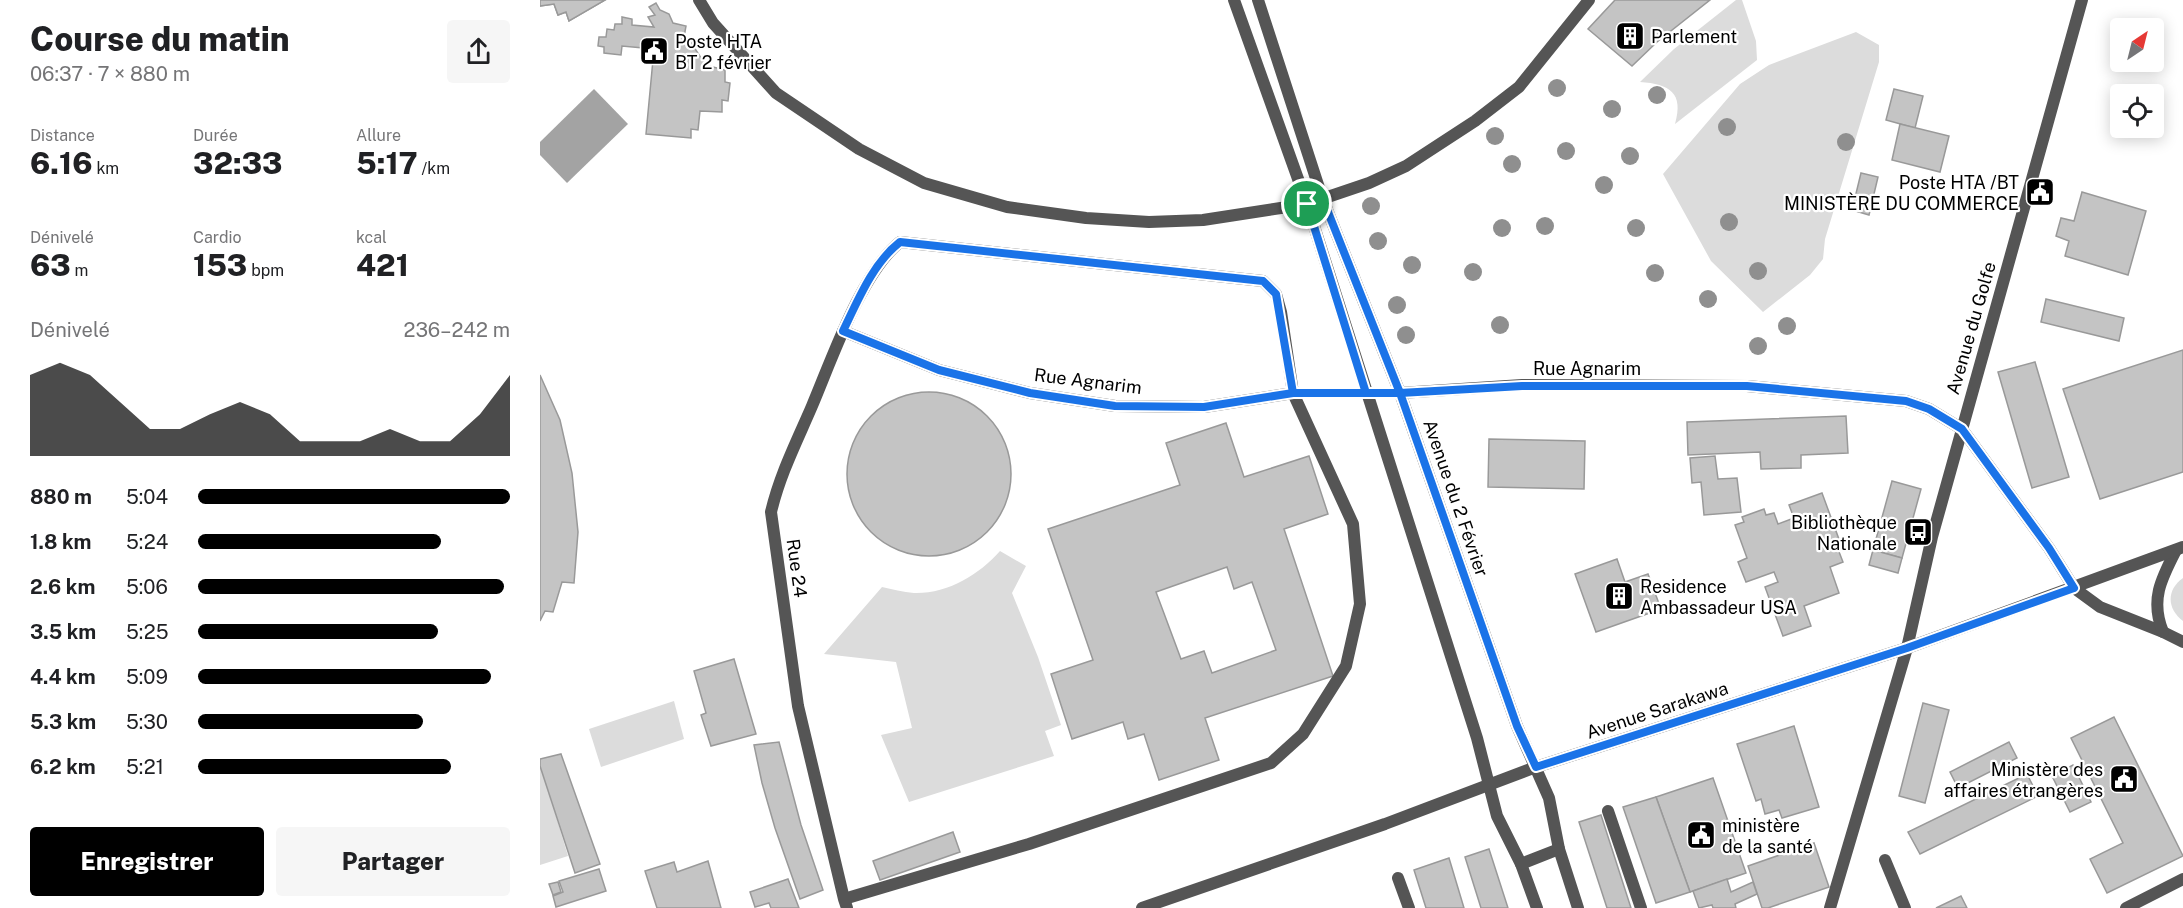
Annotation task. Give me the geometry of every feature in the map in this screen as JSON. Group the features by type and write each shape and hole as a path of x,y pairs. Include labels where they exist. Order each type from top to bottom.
{"street":[{"path":"699,0 713,23 776,93 859,149 924,183 1006,207 1086,218 1149,222 1203,220 1307,204 1322,197 1369,183 1406,166 1474,122 1519,87 1589,0"},
{"path":"1234,0 1307,204 1477,738 1497,816 1521,864 1537,908"},
{"name":"Avenue du 2 Février","path":"1258,0 1322,197 1400,393 1517,726 1549,798 1559,849 1578,908"},
{"name":"Avenue du Golfe","path":"1830,908 1907,648 1932,537 2082,0"},
{"name":"Rue 24","path":"846,904 798,706 771,512 778,483 843,331 859,298 888,252 900,242 1263,281 1276,294 1293,393"},
{"name":"Rue Agnarim","path":"843,331 939,370 1030,393 1115,406 1204,407 1293,393 1400,393 1522,386 1747,386 1906,401 1929,409 1962,429 2049,548 2074,588"},
{"path":"846,904 1271,763 1303,734 1347,666 1360,604 1353,524 1293,393"},
{"path":"2163,632 2157,616 2156,603 2160,585 2179,549"},
{"name":"Avenue Sarakawa","path":"1142,908 1374,828 1536,767 1907,648 2179,549"},
{"path":"2074,588 2100,607 2183,642"},
{"path":"1608,811 1641,908"},
{"path":"1521,864 1559,849"},
{"path":"1885,860 1905,908"},
{"path":"1398,878 1409,908"},
{"path":"2126,908 2183,879"}],"shaded area":[{"path":"1736,0 1742,0 1756,41 1757,60 1675,124 1678,105 1672,92 1659,85 1640,82 1674,49"},
{"path":"1856,32 1879,45 1879,62 1825,239 1823,259 1810,275 1763,312 1711,261 1663,174 1740,84 1769,65"},
{"path":"594,89 628,124 567,183 540,155 540,142"},
{"path":"1000,551 1026,566 1012,593 1038,657 1061,725 1045,731 1054,756 909,802 881,735 912,728 896,662 824,654 882,587 914,593 938,590 972,575"},
{"path":"2183,578 2183,621 2171,605 2171,594"},
{"path":"674,701 684,739 601,767 589,729"},
{"path":"540,763 568,856 540,865"}],"building":[{"path":"540,0 605,0 569,21 566,12 558,15 554,4 540,6"},
{"path":"540,0 605,0 569,21 566,12 558,15 554,4 540,6"},
{"name":"Parlement","path":"1615,0 1710,0 1657,42 1632,66 1588,29"},
{"path":"656,3 660,10 669,14 673,23 686,26 684,37 688,38 703,61 710,61 709,66 725,70 725,82 730,83 728,101 722,100 722,112 700,111 698,130 691,129 691,138 646,134 654,49 622,46 621,55 604,53 604,47 598,46 599,37 606,37 607,29 614,30 615,24 622,24 622,17 632,19 632,25 654,27 648,17 655,15 649,7"},
{"path":"1894,89 1923,96 1915,128 1886,120"},
{"path":"1900,124 1949,136 1940,172 1892,160"},
{"path":"1861,173 1878,177 1869,215 1852,210"},
{"path":"2082,192 2146,211 2128,275 2065,256 2069,241 2056,236 2061,218 2074,221"},
{"path":"2046,299 2124,318 2119,341 2041,322"},
{"path":"2183,350 2183,472 2100,499 2063,389"},
{"path":"2035,362 2069,477 2032,488 1998,372"},
{"path":"540,375 560,420 572,473 578,532 574,583 562,582 553,612 545,611 540,621"},
{"path":"929,392 945,393 961,398 987,416 1005,442 1010,458 1010,490 1005,506 987,532 961,550 945,555 929,556 913,555 897,550 871,532 853,506 848,490 847,474 848,458 853,442 871,416 897,398 913,393"},
{"path":"1846,416 1848,453 1801,455 1801,468 1761,469 1760,452 1688,455 1687,422"},
{"path":"1226,423 1244,477 1309,456 1328,514 1284,529 1333,676 1205,718 1219,760 1159,780 1144,734 1128,739 1123,722 1072,739 1051,674 1093,660 1048,529 1180,485 1166,443","holes":["1227,567 1234,589 1252,582 1276,650 1212,673 1204,651 1181,659 1156,592"]},
{"path":"1489,439 1585,441 1584,489 1488,487"},
{"path":"1715,456 1718,479 1737,478 1741,512 1704,515 1701,482 1692,483 1690,458"},
{"path":"1892,481 1921,489 1902,558 1873,550"},
{"path":"1822,493 1840,542 1836,544 1843,562 1830,567 1839,593 1804,606 1811,626 1783,636 1765,587 1778,582 1774,572 1746,582 1738,562 1747,558 1735,525 1744,522 1742,517 1764,509 1766,515 1774,513 1778,524 1794,518 1789,505"},
{"path":"1873,550 1902,558 1898,573 1869,565"},
{"name":"Residence Ambassadeur USA","path":"1617,559 1625,582 1648,574 1661,609 1596,632 1575,574"},
{"path":"734,659 756,734 711,746 701,715 706,713 694,671"},
{"path":"1923,703 1949,710 1925,803 1899,796"},
{"path":"2114,717 2183,856 2107,893 2090,859 2123,843 2071,738"},
{"path":"1794,726 1819,807 1782,818 1779,810 1765,814 1761,799 1756,801 1737,744"},
{"path":"779,742 801,825 823,890 800,899 775,828 754,745"},
{"path":"2009,742 2017,758 1958,788 1950,772"},
{"path":"561,754 600,864 575,873 540,766 540,759"},
{"path":"2073,765 2091,802 2070,812 2052,776"},
{"path":"2027,774 2038,796 1920,854 1908,832"},
{"name":"ministère de la santé","path":"1713,778 1746,873 1690,892 1656,797"},
{"path":"1656,797 1690,892 1656,903 1623,807"},
{"path":"1601,815 1631,908 1607,908 1579,822"},
{"path":"953,832 960,852 880,880 873,861"},
{"path":"1814,843 1829,887 1762,908 1748,866"},
{"path":"1489,849 1508,908 1481,908 1465,857"},
{"path":"1449,858 1464,908 1426,908 1414,870"},
{"path":"708,861 721,908 657,908 645,871 674,862 677,872"},
{"path":"599,869 606,891 556,907 553,896 563,892 559,881"},
{"path":"788,879 799,908 771,908 769,903 755,907 750,892"},
{"path":"1727,879 1731,892 1753,882 1757,894 1735,904 1736,908 1713,908 1712,905 1699,908 1693,891"},
{"path":"558,882 561,892 553,895 549,884"},
{"path":"1961,896 1967,908 1936,908"}],"place":[{"name":"Parlement","path":"1630,36"},
{"name":"Poste HTA BT 2 février","path":"654,51"},
{"name":"Poste HTA /BT MINISTÈRE DU COMMERCE","path":"2040,192"},
{"name":"Bibliothèque Nationale","path":"1918,532"},
{"name":"Residence Ambassadeur USA","path":"1619,596"},
{"name":"Ministère des affaires étrangères","path":"2124,779"},
{"name":"ministère de la santé","path":"1701,835"}],"route":[{"path":"1307,204 1322,197 1400,393 1517,726 1536,767 1907,648 2074,588 2049,548 1962,429 1929,409 1906,401 1747,386 1522,386 1400,393 1366,393 1293,393 1281,312 1276,294 1263,281 900,242 888,252 859,298 843,331 939,370 1030,393 1115,406 1204,407 1293,393 1366,393 1307,204"}]}
